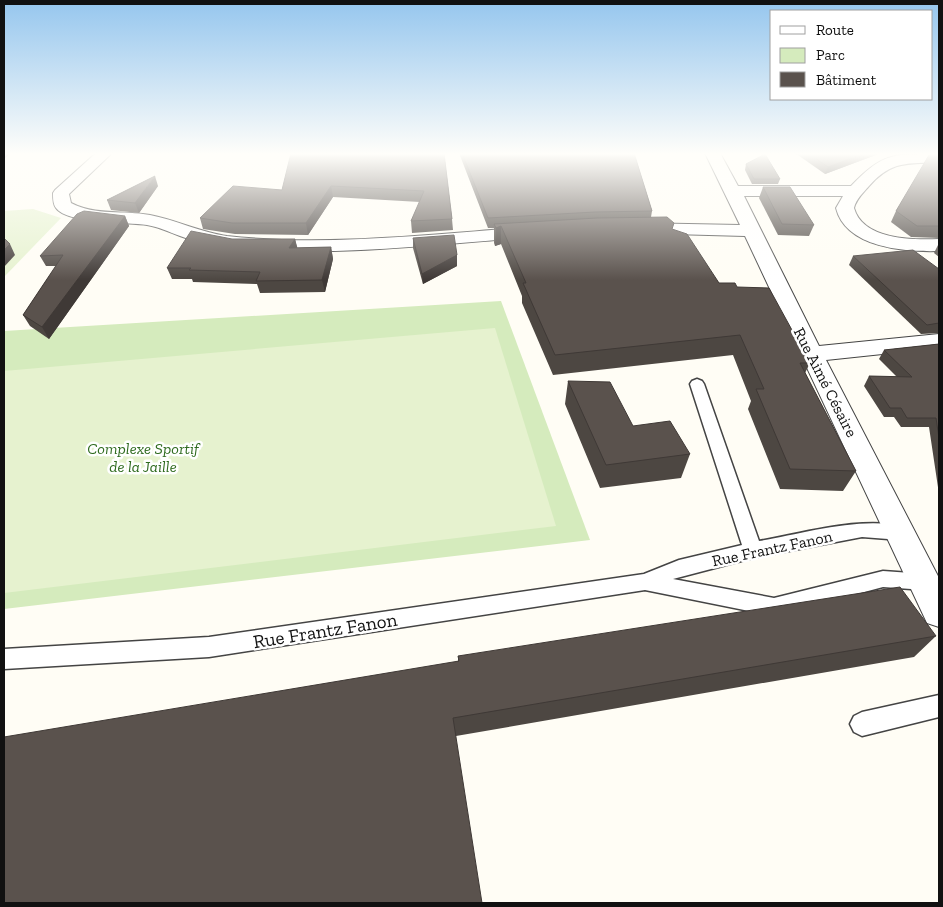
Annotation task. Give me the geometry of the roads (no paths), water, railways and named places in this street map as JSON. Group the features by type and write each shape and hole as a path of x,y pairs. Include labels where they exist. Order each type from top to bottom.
{"street":[{"path":"61,195 63,206 81,214 147,220 162,223 199,236 235,242 276,244 369,242 551,231"},
{"name":"Rue Aimé Césaire","path":"736,195 939,612"},
{"path":"852,195 845,209 852,223 860,229 896,244 939,245"},
{"path":"614,228 686,228 752,231"},
{"path":"812,354 939,341"}],"lane":[{"path":"697,384 753,550"},
{"name":"Rue Frantz Fanon","path":"4,659 209,647 645,582 679,568 753,550 862,530 901,533"},
{"name":"Rue Frantz Fanon","path":"645,582 774,607 883,579 924,582"},
{"path":"862,724 939,706"}],"park label":[{"name":"Complexe Sportif de la Jaille","path":"143,457"}]}
